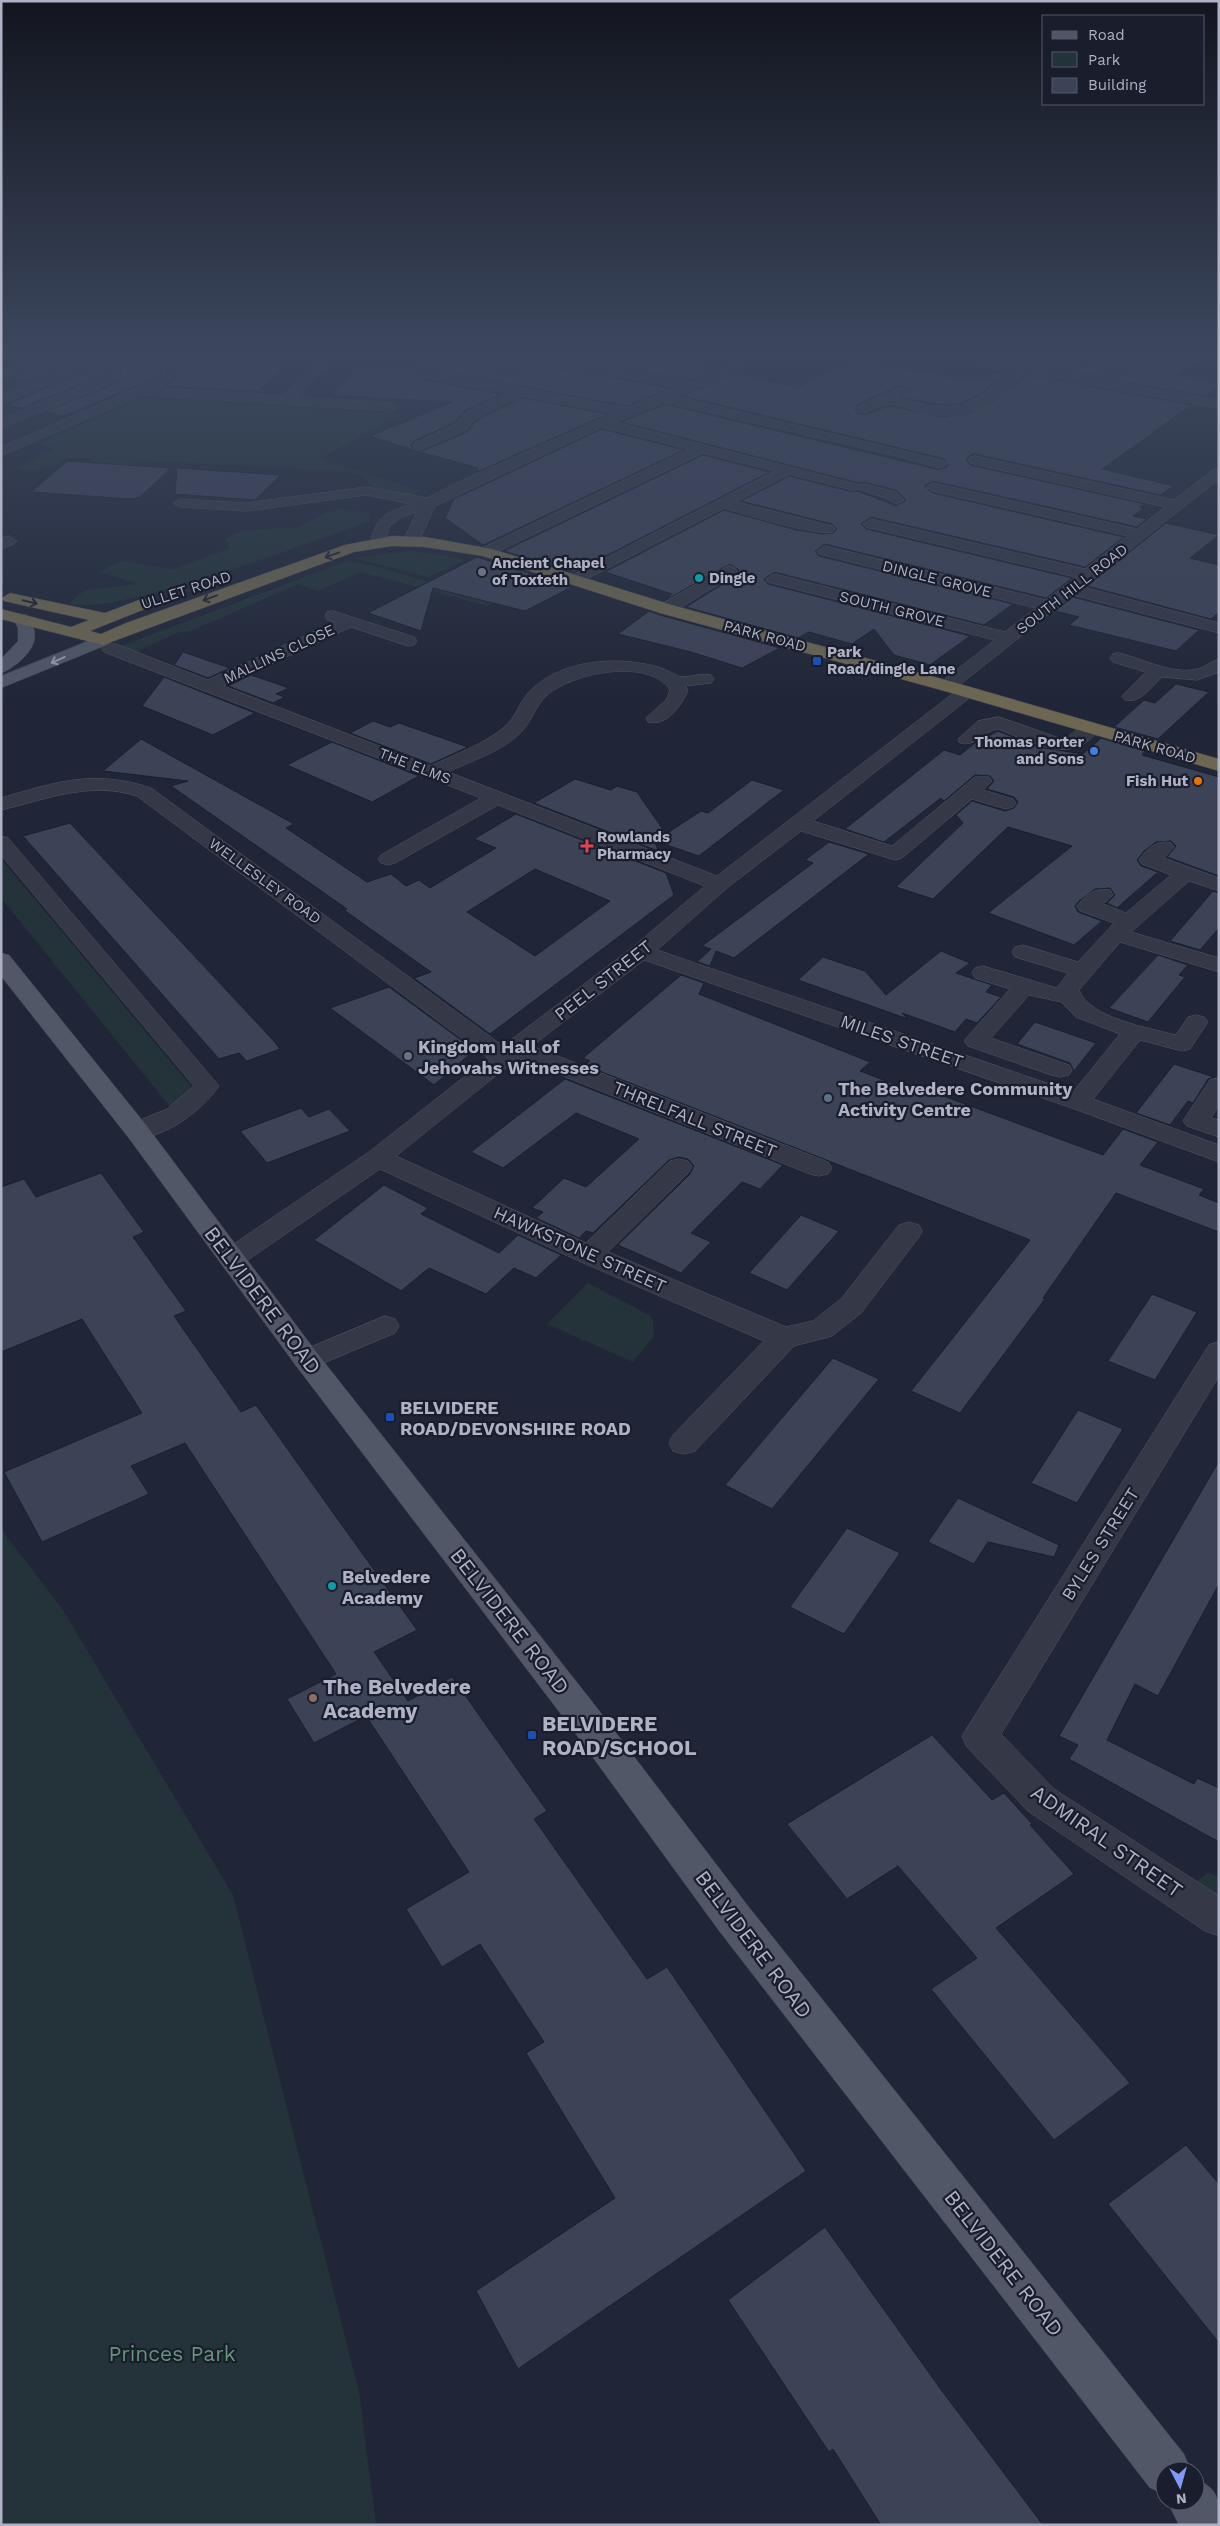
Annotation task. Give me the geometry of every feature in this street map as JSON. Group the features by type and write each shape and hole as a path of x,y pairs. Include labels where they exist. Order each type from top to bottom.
{"highway":[{"name":"ULLET ROAD","path":"219,579 357,534 380,536"},
{"name":"PARK ROAD","path":"380,536 413,535 486,552 666,609 956,689 1219,765"},
{"name":"ULLET ROAD","path":"106,644 132,627 380,536"},
{"path":"1,596 104,618 132,627"},
{"name":"ULLET ROAD","path":"76,631 104,618 163,597"},
{"path":"1,614 76,631 106,644"}],"main road":[{"path":"1,668 24,648 27,643 28,632 21,620"},
{"name":"ULLET ROAD","path":"1,677 76,631"},
{"name":"ULLET ROAD","path":"1,683 106,644"},
{"name":"BELVIDERE ROAD","path":"1,960 65,1044 137,1131 307,1360 582,1715 734,1919 1159,2461"},
{"path":"1198,2511 1209,2525"}],"street":[{"path":"380,536 386,520 397,514 430,503 499,469"},
{"path":"486,552 659,469"},
{"path":"783,469 858,487 894,498"},
{"path":"1014,469 1174,505"},
{"path":"575,580 725,504 787,470"},
{"name":"SOUTH HILL ROAD","path":"956,689 1009,638 1141,534 1174,505 1214,479"},
{"path":"933,487 1141,534"},
{"path":"180,503 260,506 366,491 430,503"},
{"path":"413,535 430,503"},
{"path":"725,504 827,530"},
{"path":"871,524 1088,575"},
{"name":"DINGLE GROVE","path":"826,551 1049,606"},
{"path":"666,609 729,571"},
{"name":"SOUTH GROVE","path":"774,579 1009,638"},
{"path":"1072,589 1219,628"},
{"name":"MALLINS CLOSE","path":"325,613 408,641"},
{"name":"MALLINS CLOSE","path":"208,686 349,622"},
{"name":"THE ELMS","path":"106,644 208,686 720,884"},
{"path":"1119,658 1176,674 1206,672 1219,664"},
{"path":"432,773 507,735 524,716 535,696 567,675 604,659 645,668 662,674 675,682 679,689 678,698 673,707 655,718"},
{"path":"1131,696 1159,670"},
{"path":"675,682 705,678"},
{"name":"PEEL STREET","path":"232,1258 378,1158 641,952 720,884 798,823 956,689"},
{"path":"967,739 985,725 999,723 1060,744 1070,745 1091,728"},
{"name":"WELLESLEY ROAD","path":"1,804 67,786 91,783 114,783 144,792 510,1053"},
{"path":"798,823 888,860 976,786 1006,804"},
{"path":"388,859 496,798"},
{"path":"1,842 207,1086 184,1111 165,1122 137,1131"},
{"path":"1164,847 1149,860 1219,885"},
{"path":"1068,996 1067,989 1123,928 1185,874"},
{"path":"1102,895 1088,906 1123,928 1219,965"},
{"name":"MILES STREET","path":"641,952 1078,1102 1219,1154"},
{"path":"1023,952 1084,971"},
{"path":"983,973 1046,993 1068,996 1085,1012 1135,1031 1182,1044 1196,1022"},
{"path":"1025,986 976,1041 1046,1065"},
{"path":"1078,1102 1135,1031"},
{"name":"THRELFALL STREET","path":"510,1053 820,1168"},
{"path":"1219,1085 1196,1121 1219,1129"},
{"name":"HAWKSTONE STREET","path":"378,1158 589,1255 784,1338"},
{"path":"589,1255 679,1167"},
{"path":"684,1443 784,1338 822,1329 851,1306 909,1231"},
{"path":"307,1360 385,1326"},
{"name":"BYLES STREET","path":"980,1736 1219,1352"},
{"name":"ADMIRAL STREET","path":"980,1736 1041,1800 1219,1918"}],"green space":[{"path":"13,469 40,469 35,471"},
{"path":"85,469 123,469 119,472 84,470"},
{"path":"294,469 352,469 423,491 407,496 390,493 372,488 361,475 350,472"},
{"path":"342,509 369,513 370,521 264,559 168,589 125,600 91,605 69,603 85,590 139,584 100,572 120,561 173,569 231,548 225,539 240,531 298,527 328,512"},
{"path":"410,551 438,554 465,560 429,577 353,558"},
{"path":"344,562 372,565 497,602 488,606 361,572 318,591 298,584 191,631 176,633 136,652 121,646"},
{"path":"1,859 195,1091 172,1109 1,898"},
{"path":"588,1283 649,1315 653,1321 654,1336 633,1362 547,1324"},
{"name":"Princes Park","path":"1,1529 63,1610 233,1895 359,2392 376,2525 1,2525"},
{"path":"1208,1872 1219,1877 1219,1899 1195,1883"}],"building":[{"path":"58,469 170,469 140,497 132,499 31,492"},
{"path":"177,469 281,475 255,500 175,494"},
{"path":"518,469 644,469 483,545 445,518 454,499"},
{"path":"674,469 758,469 770,472 574,572 504,551"},
{"path":"804,469 987,469 1145,504 1140,507 1144,508 1133,516 1147,519 1137,527 933,481 924,486 933,493 1124,537 1085,567 871,517 861,524 866,529 1072,578 1046,598 825,544 815,551 819,556 1013,604 984,625 774,572 764,579 768,584 970,636 930,665 894,655 874,629 852,644 809,632 798,638 686,607 736,576 739,570 730,564 664,601 672,594 605,572 724,510 796,530 823,534 833,533 837,529 832,524 741,501 789,476 853,492 858,491 896,506 906,500 896,490"},
{"path":"1042,469 1102,469 1174,486 1160,495"},
{"path":"1166,523 1219,535 1190,558 1219,565 1219,612 1211,619 1087,586"},
{"path":"477,557 572,587 525,611 433,588 421,631 368,613"},
{"path":"1073,597 1199,630 1176,651 1069,625 1079,617 1055,611"},
{"path":"649,611 780,648 742,668 691,652 618,634"},
{"path":"183,652 230,668 208,678 174,665"},
{"path":"251,675 289,688 276,694 285,697 273,703 228,686"},
{"path":"164,677 255,713 213,735 142,706"},
{"path":"1176,684 1209,692 1158,739 1114,727 1144,700 1155,703"},
{"path":"373,721 390,727 399,723 468,747 431,764 350,733"},
{"path":"998,731 1038,747 1083,754 1101,738 1145,751 1142,755 1219,777 1219,876 1167,857 1176,846 1171,841 1156,842 1144,851 1137,860 1141,866 1158,872 1117,908 1107,903 1115,895 1110,888 1095,889 1075,906 1078,912 1102,921 1074,945 988,913 1072,846 1008,827 933,899 896,887 963,823 956,815 972,801 1005,811 1014,808 1018,802 1014,797 987,789 994,781 990,776 975,775 944,801 941,798 884,842 845,829 944,750 960,755 975,743"},
{"path":"141,739 294,824 286,828 367,882 391,874 406,886 419,880 430,888 496,848 474,839 516,814 666,873 674,895 490,1034 414,978 431,972 344,910 347,909 171,786 188,781 103,771","holes":["535,869 610,901 535,956 467,912"]},
{"path":"332,742 419,776 372,802 287,765"},
{"path":"575,779 611,790 617,786 637,792 666,834 701,811 708,813 752,780 784,790 699,856 655,841 658,851 534,803"},
{"path":"70,823 280,1049 247,1061 239,1053 219,1059 23,836"},
{"path":"829,842 869,854 734,958 716,951 710,966 697,962 711,949 702,946 813,863 805,860"},
{"path":"1213,891 1219,893 1219,928 1200,950 1170,941"},
{"path":"941,951 970,963 956,973 992,985 986,992 1001,997 977,1023 966,1019 955,1032 902,1013 908,1019 798,980 823,957 865,971 886,995"},
{"path":"1158,955 1188,965 1179,975 1185,977 1148,1022 1109,1008"},
{"path":"681,975 704,983 699,994 870,1062 860,1071 923,1095 927,1090 1103,1155 1123,1129 1158,1142 1140,1165 1204,1189 1199,1195 1219,1203 1219,1232 1116,1193 1043,1298 1045,1299 960,1413 911,1391 1030,1240 584,1065 590,1061 583,1058"},
{"path":"389,987 472,1048 467,1052 469,1055 434,1085 330,1008"},
{"path":"1035,1022 1096,1043 1074,1071 1070,1063 1017,1044"},
{"path":"1174,1064 1214,1077 1208,1079 1193,1103 1188,1101 1170,1125 1136,1113"},
{"path":"565,1079 783,1165 760,1189 742,1182 691,1233 711,1242 681,1273 618,1245 690,1174 694,1166 688,1159 679,1157 669,1160 593,1233 586,1231 579,1238 536,1218 543,1212 532,1208 564,1178 586,1187 639,1139 576,1113 503,1168 471,1152"},
{"path":"301,1108 309,1117 329,1109 350,1131 267,1163 240,1131"},
{"name":"Belvedere Academy","path":"101,1173 144,1232 133,1237 186,1311 174,1316 241,1412 256,1405 417,1630 374,1652 408,1701 452,1677 547,1811 534,1819 647,1979 667,1967 806,2171 518,2369 476,2291 615,2198 526,2053 544,2042 480,1944 442,1967 406,1909 469,1872 366,1716 314,1743 287,1699 336,1674 185,1443 131,1466 149,1494 42,1542 4,1472 142,1413 82,1319 1,1352 1,1187 24,1179 36,1197"},
{"path":"384,1185 428,1208 421,1214 499,1253 518,1235 561,1255 536,1278 514,1268 486,1294 429,1268 401,1291 314,1240"},
{"path":"801,1215 839,1231 787,1290 749,1273"},
{"path":"1152,1294 1197,1312 1155,1380 1108,1361"},
{"path":"833,1358 879,1379 772,1509 725,1485"},
{"path":"1078,1410 1123,1429 1077,1503 1031,1483"},
{"path":"1219,1461 1219,1584 1158,1696 1135,1684 1107,1740 1194,1784 1197,1778 1219,1788 1219,1842 1069,1759 1078,1745 1059,1736"},
{"path":"958,1498 1059,1545 1054,1557 988,1542 974,1564 928,1542"},
{"path":"847,1528 900,1553 844,1634 790,1607"},
{"path":"932,1735 992,1800 1004,1793 1074,1874 996,1928 1130,2083 1054,2140 931,1989 977,1958 898,1866 847,1899 787,1824"},
{"path":"1186,2145 1219,2184 1219,2343 1108,2204"},
{"path":"825,2227 942,2391 1043,2525 881,2525 833,2449 829,2452 728,2300"}],"place":[{"name":"Ancient Chapel of Toxteth","path":"482,572"},
{"name":"Dingle","path":"699,578"},
{"name":"Park Road/dingle Lane","path":"817,661"},
{"name":"Thomas Porter and Sons","path":"1094,751"},
{"name":"Fish Hut","path":"1198,781"},
{"name":"Rowlands Pharmacy","path":"587,846"},
{"name":"Kingdom Hall of Jehovahs Witnesses","path":"408,1056"},
{"name":"The Belvedere Community Activity Centre","path":"828,1098"},
{"name":"BELVIDERE ROAD/DEVONSHIRE ROAD","path":"390,1417"},
{"name":"Belvedere Academy","path":"332,1586"},
{"name":"The Belvedere Academy","path":"313,1698"},
{"name":"BELVIDERE ROAD/SCHOOL","path":"532,1735"}]}
